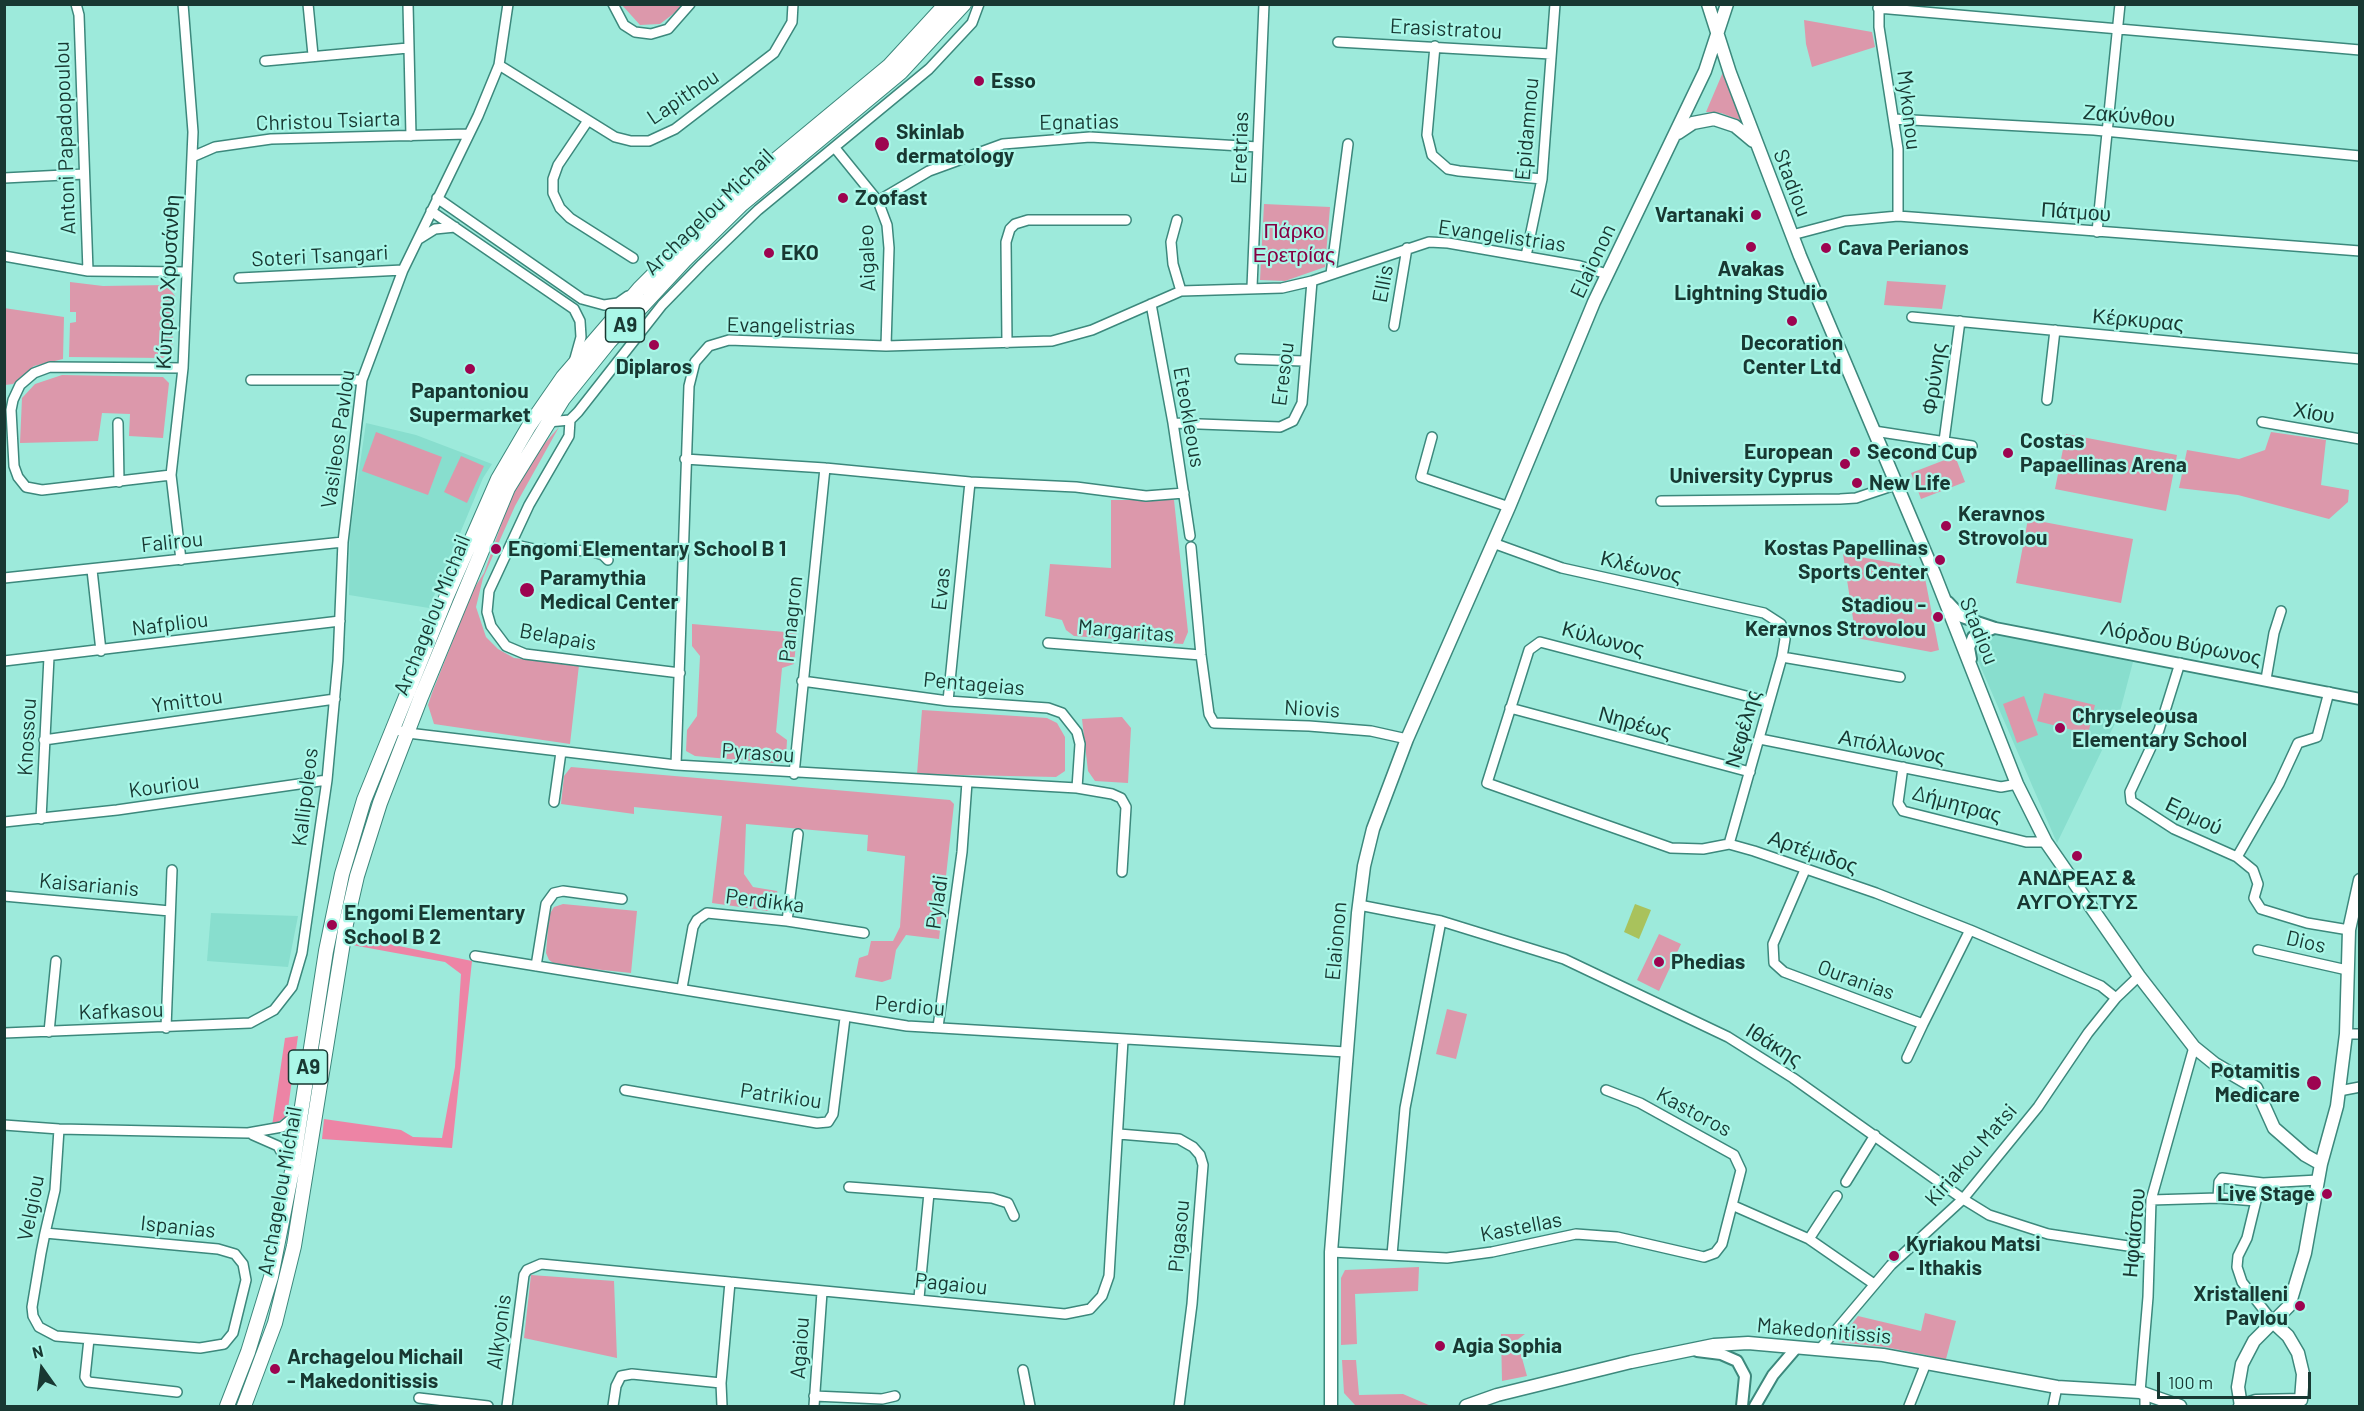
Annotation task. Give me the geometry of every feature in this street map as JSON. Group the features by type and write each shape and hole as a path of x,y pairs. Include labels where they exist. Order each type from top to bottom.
{"main road":[{"name":"Archagelou Michail","path":"227,1407 248,1352 271,1276 292,1171 326,951 342,874 364,800 498,479 529,426 573,364 639,290 731,197 889,66 946,4"},
{"name":"Archagelou Michail","path":"244,1407 275,1323 294,1246 346,924 357,876 380,803 480,551 508,488 547,423 609,342 685,260 742,204 901,72 964,4"},
{"name":"Stadiou","path":"1708,4 1756,144 1792,235 1971,662 2017,784 2046,842 2139,976 2194,1047 2215,1064 2256,1088 2274,1128 2305,1155 2321,1164"},
{"name":"Elaionon","path":"1331,1407 1330,1252 1359,905 1364,866 1373,829 1407,739 1509,507 1607,273 1677,133 1718,34 1727,4"},
{"path":"1677,133 1693,123 1714,119 1735,126 1756,144"},
{"path":"2274,1323 2288,1336 2298,1353 2303,1374 2301,1403 2256,1401 2241,1406 2238,1387 2242,1364 2250,1347 2289,1306 2294,1295 2321,1164 2339,1091 2346,1034 2349,930 2360,880"},
{"name":"Makedonitissis","path":"1466,1407 1510,1391 1686,1350 1735,1343 1883,1355 2057,1387 2143,1397 2180,1407"}],"street":[{"name":"Antoni Papadopoulou","path":"76,4 79,15 88,271"},
{"name":"Κύπρου Χρυσάνθη","path":"181,560 171,475 183,368 192,157 183,4"},
{"path":"308,4 313,56"},
{"path":"408,4 411,136"},
{"name":"Vasileos Pavlou","path":"343,542 362,380 403,270 499,65 508,4"},
{"path":"613,4 624,25 635,32 651,34 668,29 690,4"},
{"name":"Lapithou","path":"499,65 587,122 615,137 631,141 649,141 667,135 774,53 792,22 793,4"},
{"path":"547,423 570,420 662,305 702,264 758,210 929,69 972,23 979,4"},
{"name":"Epidamnou","path":"1526,256 1542,179 1555,4"},
{"path":"2097,231 2120,4"},
{"name":"Eretrias","path":"1252,287 1265,6"},
{"path":"1879,6 2360,50"},
{"name":"Mykonou","path":"1879,6 1879,27 1898,149 1898,216"},
{"name":"Erasistratou","path":"1338,42 1551,54"},
{"path":"1436,46 1427,135 1432,155 1449,169 1542,179"},
{"path":"265,61 408,48"},
{"name":"Ζακύνθου","path":"1894,119 2106,131 2360,156"},
{"path":"587,122 558,165 553,179 553,193 560,208 570,218 633,258"},
{"name":"Christou Tsiarta","path":"192,157 215,147 272,139 468,134"},
{"name":"Egnatias","path":"879,201 929,171 1003,144 1089,137 1258,147"},
{"path":"1331,274 1348,144"},
{"name":"Aigaleo","path":"835,148 879,201 887,225 889,248 886,346"},
{"path":"4,178 84,174"},
{"path":"437,198 589,302 612,304 639,290"},
{"path":"431,211 574,309 580,321 581,337 573,364"},
{"name":"Πάτμου","path":"1792,235 1845,221 1898,216 2360,251"},
{"path":"1007,343 1006,242 1010,229 1015,224 1028,220 1126,220"},
{"path":"1177,220 1171,242 1173,264 1181,291"},
{"path":"417,241 435,229 455,227"},
{"name":"Evangelistrias","path":"676,765 685,459 691,372 700,353 709,346 729,340 886,346 1052,341 1079,334 1181,291 1252,287 1282,288 1312,281 1407,248 1439,242 1526,256 1607,273"},
{"name":"Ellis","path":"1394,326 1407,248"},
{"path":"4,256 88,271 187,272"},
{"name":"Soteri Tsangari","path":"239,278 403,270"},
{"name":"Eresou","path":"1173,423 1287,425 1301,410 1312,281"},
{"name":"Eteokleous","path":"1151,304 1173,423 1190,537"},
{"name":"Κέρκυρας","path":"1912,317 2360,359"},
{"name":"Φρύνης","path":"1944,441 1960,321"},
{"path":"2048,400 2055,330"},
{"path":"1240,359 1304,361"},
{"path":"171,475 42,490 22,483 14,462 11,410 16,392 33,373 50,367 183,368"},
{"path":"251,380 362,380"},
{"name":"Belapais","path":"570,420 570,433 547,471 498,569 487,602 491,626 506,646 525,654 680,673"},
{"name":"Χίου","path":"2262,422 2360,439"},
{"path":"118,423 118,482"},
{"path":"1874,432 1972,446"},
{"path":"1432,437 1421,477 1509,507"},
{"path":"685,459 825,468 970,482 1076,487 1146,496 1184,493"},
{"name":"Panagron","path":"794,774 825,468"},
{"name":"Evas","path":"948,701 970,482"},
{"path":"1661,501 1856,498 1898,484"},
{"name":"Falirou","path":"4,578 343,542"},
{"name":"Kallipoleos","path":"238,1024 257,1020 274,1010 292,987 298,972 327,780 335,699 343,542"},
{"name":"Κλέωνος","path":"1493,543 1562,568 1764,613 1781,624"},
{"path":"511,544 534,549 591,551 603,555 608,560"},
{"path":"1191,547 1201,655"},
{"path":"92,570 101,651"},
{"name":"Λόρδου Βύρωνος","path":"1944,597 1962,617 1995,628 2360,699"},
{"path":"2266,680 2281,611"},
{"name":"Nafpliou","path":"4,661 340,621"},
{"name":"Νεφέλης","path":"1729,844 1782,657 1785,639 1781,624"},
{"path":"1971,662 1970,648 1973,637 1995,628"},
{"name":"Κύλωνος","path":"1487,783 1529,650 1536,644 1545,642 1769,702"},
{"name":"Margaritas","path":"1048,643 1201,655"},
{"name":"Niovis","path":"1201,655 1209,714 1214,723 1309,726 1371,731 1407,739"},
{"name":"Knossou","path":"41,819 49,657"},
{"path":"1782,657 1900,676"},
{"name":"Ερμού","path":"2180,663 2159,730 2130,797 2134,805 2174,829 2237,857 2256,874 2258,884 2254,898 2261,909 2307,923 2349,930"},
{"name":"Pentageias","path":"802,681 948,701 1048,708 1062,713 1071,721 1080,744 1077,788"},
{"path":"2237,857 2279,784 2298,743 2317,737 2329,692"},
{"name":"Ymittou","path":"44,740 335,699"},
{"name":"Νηρέως","path":"1510,708 1750,772"},
{"name":"Pyrasou","path":"393,729 408,734 676,765 794,774 1077,788 1112,794 1121,798 1126,807 1122,872"},
{"name":"Απόλλωνος","path":"1760,739 2001,787 2017,784"},
{"path":"554,802 561,752"},
{"name":"Δήμητρας","path":"1903,767 1898,803 1903,812 2026,842 2046,842"},
{"name":"Kouriou","path":"4,822 327,780"},
{"name":"Pyladi","path":"938,1027 962,852 968,782"},
{"name":"Αρτέμιδος","path":"1487,783 1671,848 1703,849 1729,844 1876,893 2101,986 2116,998"},
{"path":"787,921 798,834"},
{"path":"166,1028 172,870"},
{"name":"Ouranias","path":"1805,870 1773,944 1774,963 1784,972 1923,1024"},
{"path":"536,966 546,903 550,896 563,891 622,899"},
{"name":"Kaisarianis","path":"4,896 170,911"},
{"name":"Ιθάκης","path":"1359,905 1441,921 1564,960 1688,1017 1728,1037 1783,1072 1989,1215 2048,1234 2148,1249"},
{"name":"Perdikka","path":"682,988 693,927 704,914 715,912 864,933"},
{"path":"1392,1255 1405,1108 1441,921"},
{"path":"1907,1058 1970,930"},
{"name":"Dios","path":"2258,950 2347,970"},
{"name":"Perdiou","path":"475,956 682,988 846,1018 907,1026 1028,1031 1123,1040 1346,1052"},
{"path":"49,1032 56,961"},
{"name":"Kiriakou Matsi","path":"1820,1350 1874,1284 1963,1199 2038,1107 2116,998 2139,976"},
{"name":"Patrikiou","path":"625,1090 818,1124 828,1122 833,1114 846,1018"},
{"name":"Kafkasou","path":"4,1033 238,1024"},
{"path":"2346,1034 2360,1034"},
{"name":"Pagaiou","path":"534,1265 548,1264 822,1292 919,1298 1065,1314 1090,1309 1096,1303 1109,1276 1123,1040"},
{"name":"Ηφαίστου","path":"2143,1397 2151,1200 2194,1047"},
{"path":"2339,1091 2360,1087"},
{"name":"Kastoros","path":"1606,1090 1640,1103 1734,1155 1741,1170 1734,1206 1722,1244 1715,1253"},
{"path":"4,1125 59,1129 248,1133 282,1127 301,1110"},
{"name":"Velgiou","path":"39,1327 33,1316 32,1307 55,1190 59,1129"},
{"path":"248,1133 278,1146 292,1171"},
{"name":"Pigasou","path":"1119,1134 1179,1139 1193,1147 1200,1155 1203,1165 1192,1304 1179,1407"},
{"path":"1846,1182 1875,1135"},
{"path":"2218,1198 2219,1182 2222,1178 2263,1183 2318,1180"},
{"path":"2263,1183 2251,1225 2238,1256 2237,1267 2242,1282 2274,1323"},
{"path":"849,1187 992,1198 1008,1203 1014,1216"},
{"path":"919,1298 929,1193"},
{"path":"1809,1239 1837,1196"},
{"path":"2151,1200 2218,1198 2256,1201"},
{"path":"1734,1206 1809,1239 1874,1284"},
{"name":"Ispanias","path":"39,1327 57,1336 89,1339 200,1348 224,1344 236,1328 246,1284 243,1264 235,1254 218,1249 45,1233"},
{"name":"Kastellas","path":"1330,1252 1447,1258 1492,1252 1576,1234 1617,1237 1704,1257 1715,1253"},
{"name":"Alkyonis","path":"507,1407 524,1275 534,1265"},
{"path":"722,1407 721,1383 730,1282"},
{"name":"Agaiou","path":"814,1407 822,1292"},
{"path":"89,1339 85,1377 88,1382 177,1392"},
{"path":"1755,1407 1773,1376 1797,1347"},
{"path":"1686,1350 1722,1354 1737,1361 1745,1376 1742,1407"},
{"path":"1909,1407 1926,1363"},
{"path":"1023,1370 1030,1407"},
{"path":"613,1407 616,1386 621,1376 632,1374 721,1383"},
{"path":"2053,1407 2057,1387"},
{"path":"814,1396 882,1399 895,1396"},
{"path":"419,1398 488,1407"}],"shaded area":[{"path":"366,423 416,435 492,464 483,478 429,608 349,595 350,532"},
{"name":"Chryseleousa Elementary School","path":"1991,633 2133,662 2119,715 2057,843 1976,656"},
{"path":"1635,904 1651,910 1639,939 1624,932"},
{"path":"211,913 298,916 288,967 207,961"},
{"path":"355,937 472,961 452,1148 322,1139 324,1119 401,1130 413,1137 442,1138 455,1067 461,974 445,962 352,945"},
{"path":"298,1036 287,1116 272,1126 285,1038"}],"green space":[{"path":"622,5 681,5 660,24 640,25"},
{"path":"1804,20 1872,32 1875,47 1812,67 1806,44"},
{"path":"1723,72 1742,121 1721,113 1706,112"},
{"name":"Πάρκο Ερετρίας","path":"1264,204 1330,207 1325,267 1285,281 1260,280"},
{"path":"1887,281 1946,285 1942,309 1884,305"},
{"path":"70,282 103,286 167,285 175,296 172,350 163,358 69,357 70,323 76,322 76,312 70,312"},
{"path":"4,308 64,317 63,359 34,366 13,384 5,385"},
{"path":"62,375 163,377 169,383 163,438 129,436 130,414 102,413 98,441 20,443 22,398 35,384"},
{"path":"559,427 515,506 483,578 476,607 486,637 498,649 514,658 579,665 570,744 434,724 428,705 432,693 473,590 484,573 510,500 539,450"},
{"path":"376,432 442,457 428,495 362,471"},
{"path":"2271,432 2326,440 2321,485 2349,490 2348,502 2329,519 2238,495 2179,488 2187,450 2239,459 2265,450"},
{"path":"2066,434 2177,455 2166,511 2055,489"},
{"path":"461,456 484,466 467,503 444,492"},
{"path":"1955,456 1965,482 1921,499 1911,473"},
{"path":"1111,500 1174,500 1188,632 1183,644 1074,636 1066,630 1062,620 1045,616 1050,564 1111,568"},
{"path":"2028,519 2133,539 2121,603 2016,583"},
{"path":"1843,554 1923,568 1939,650 1931,652 1856,638"},
{"path":"692,624 797,633 794,664 782,668 776,732 787,740 786,758 773,763 695,756 686,751 687,730 697,716 700,656 692,646"},
{"path":"2044,693 2095,705 2088,734 2037,721"},
{"path":"2024,696 2038,735 2017,743 2003,704"},
{"path":"922,710 1047,718 1057,723 1065,737 1065,771 1056,777 917,774"},
{"path":"1122,717 1131,728 1128,783 1095,781 1088,771 1082,719"},
{"path":"571,767 950,800 954,804 939,939 906,935 896,950 891,979 882,982 855,977 859,958 868,955 871,941 893,941 900,927 905,856 867,851 868,835 746,824 744,874 753,887 777,891 781,902 777,908 768,911 712,903 722,816 634,807 634,814 561,804 564,776"},
{"path":"563,904 637,911 631,973 556,965 549,960 546,953 549,915 554,907"},
{"name":"Phedias","path":"1659,934 1681,944 1659,991 1637,980"},
{"path":"1447,1009 1467,1014 1456,1059 1436,1054"},
{"path":"1419,1267 1418,1291 1355,1294 1357,1344 1341,1345 1341,1278 1345,1270"},
{"path":"531,1275 614,1281 617,1358 524,1338"},
{"path":"1925,1313 1956,1321 1946,1359 1885,1347 1838,1342 1858,1316 1921,1331"},
{"path":"1501,1334 1525,1334 1517,1340 1527,1376 1502,1381"},
{"path":"1342,1360 1356,1360 1359,1395 1403,1394 1431,1406 1355,1405 1344,1393"}],"place":[{"name":"Esso","path":"979,81"},
{"name":"Skinlab dermatology","path":"882,144"},
{"name":"Zoofast","path":"843,198"},
{"name":"Vartanaki","path":"1756,215"},
{"name":"Avakas Lightning Studio","path":"1751,247"},
{"name":"Cava Perianos","path":"1826,248"},
{"name":"EKO","path":"769,253"},
{"name":"Decoration Center Ltd","path":"1792,321"},
{"name":"Diplaros","path":"654,345"},
{"name":"Papantoniou Supermarket","path":"470,369"},
{"name":"Second Cup","path":"1855,452"},
{"name":"Costas Papaellinas Arena","path":"2008,453"},
{"name":"European University Cyprus","path":"1845,464"},
{"name":"New Life","path":"1857,483"},
{"name":"Keravnos Strovolou","path":"1946,526"},
{"name":"Engomi Elementary School B 1","path":"496,549"},
{"name":"Kostas Papellinas Sports Center","path":"1940,560"},
{"name":"Paramythia Medical Center","path":"527,590"},
{"name":"Stadiou - Keravnos Strovolou","path":"1938,617"},
{"name":"Chryseleousa Elementary School","path":"2060,728"},
{"name":"ΑΝΔΡΕΑΣ & ΑΥΓΟΥΣΤΥΣ","path":"2077,856"},
{"name":"Engomi Elementary School B 2","path":"332,925"},
{"name":"Phedias","path":"1659,962"},
{"name":"Potamitis Medicare","path":"2314,1083"},
{"name":"Live Stage","path":"2327,1194"},
{"name":"Kyriakou Matsi - Ithakis","path":"1894,1256"},
{"name":"Xristalleni Pavlou","path":"2300,1306"},
{"name":"Agia Sophia","path":"1440,1346"},
{"name":"Archagelou Michail - Makedonitissis","path":"275,1369"}]}
